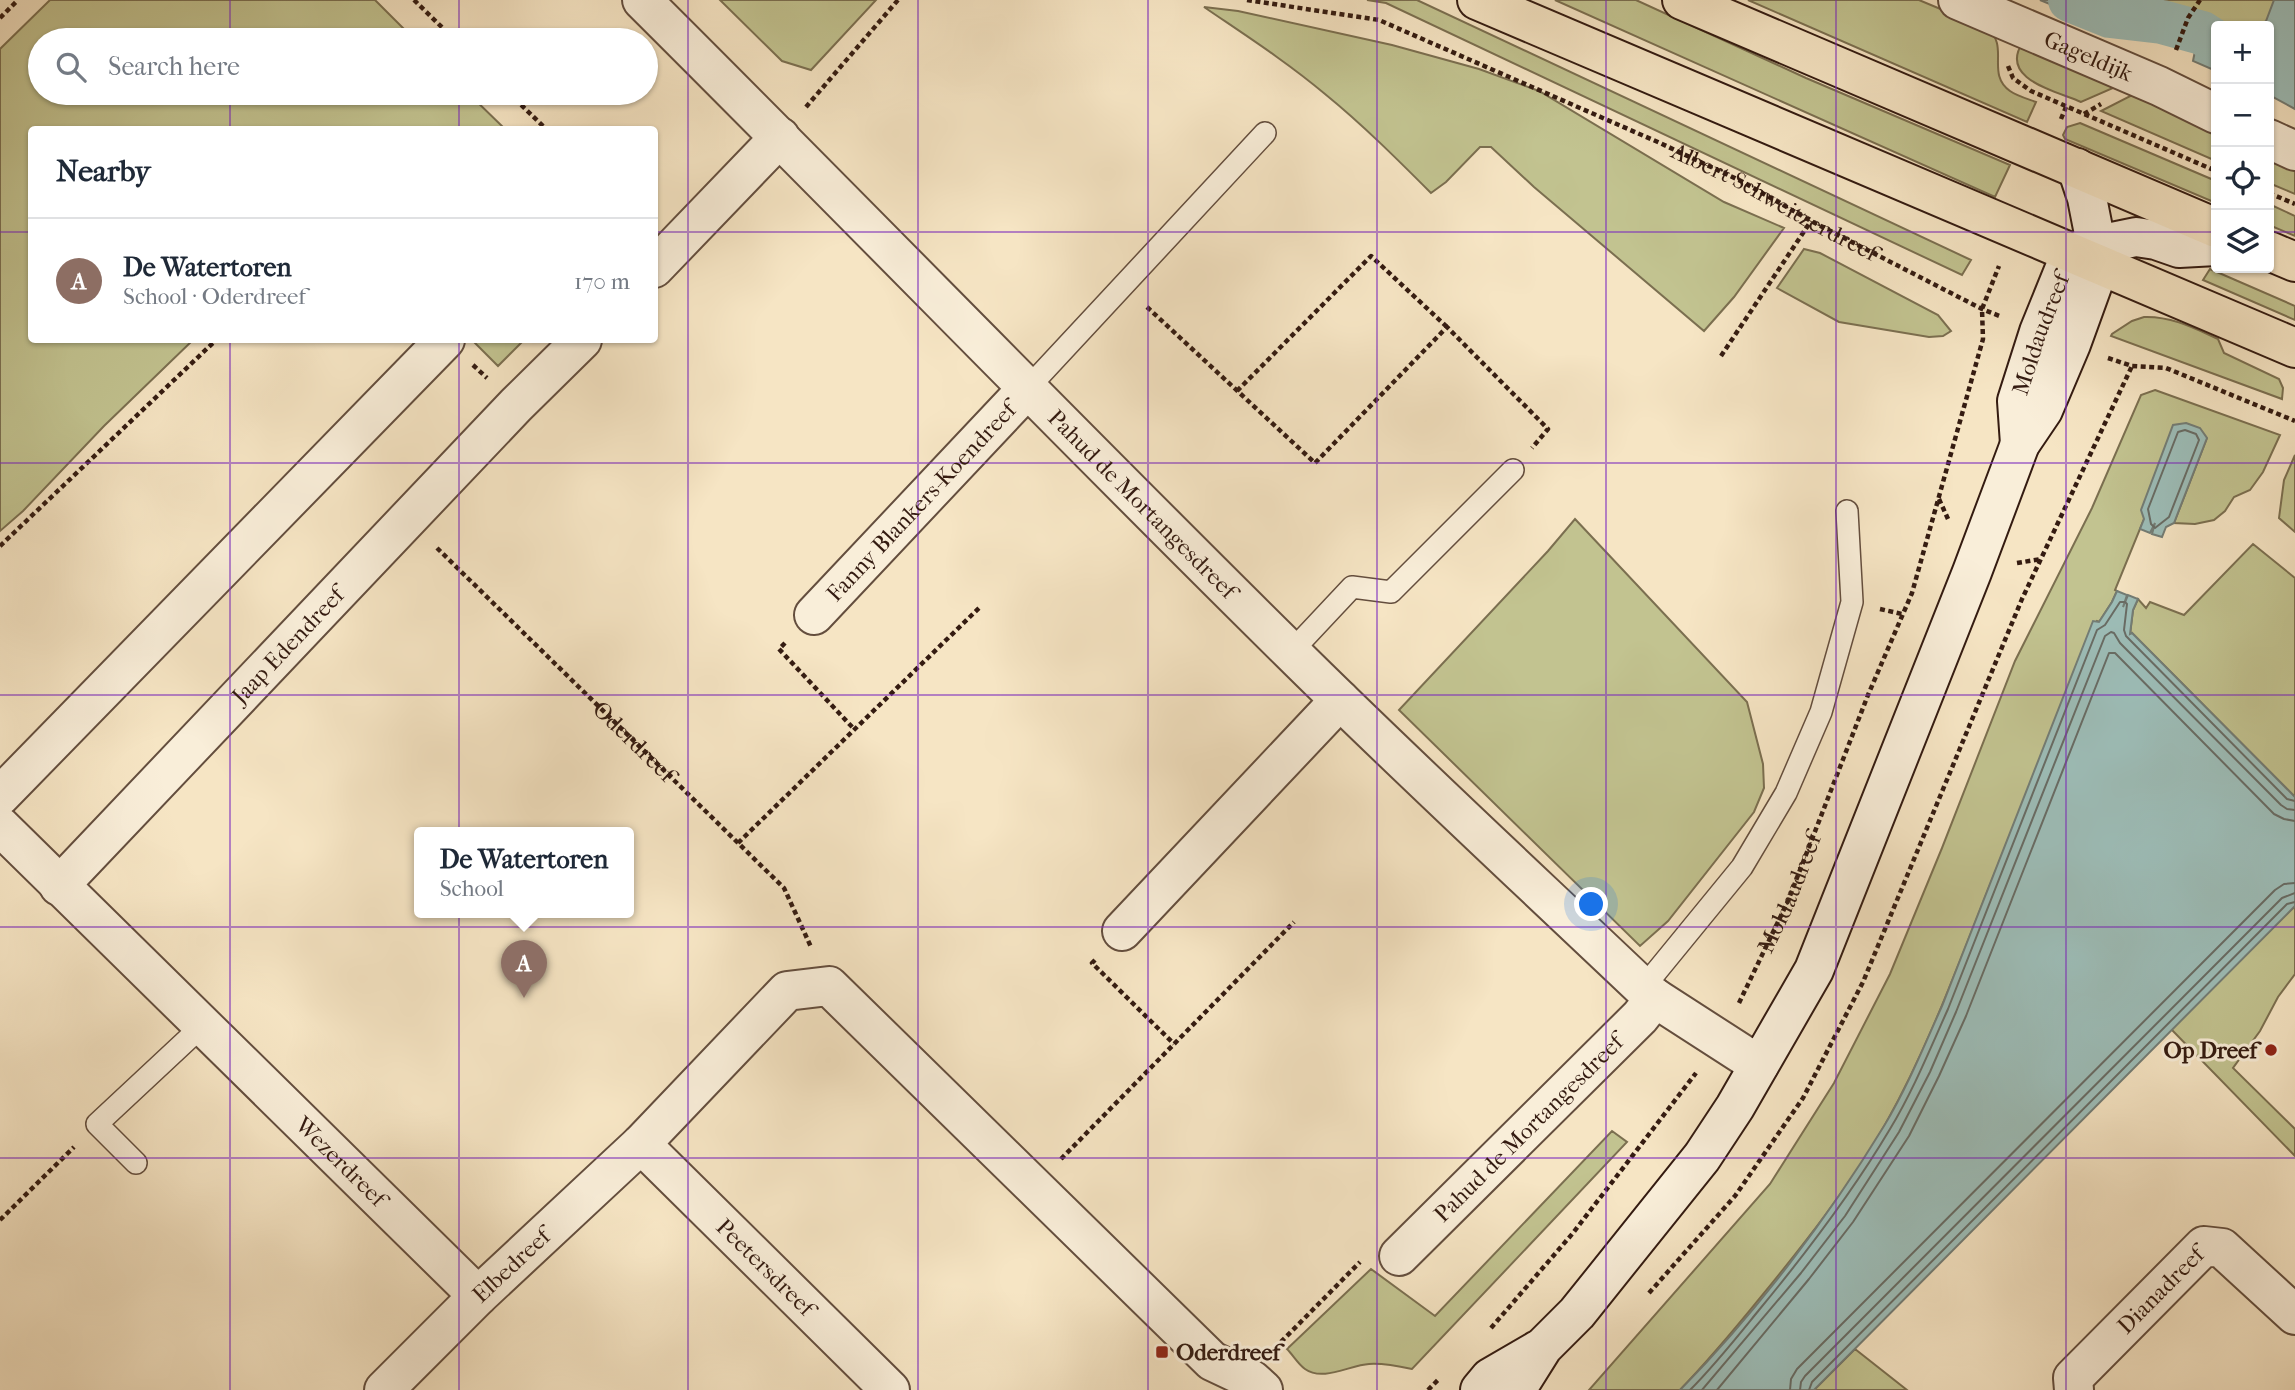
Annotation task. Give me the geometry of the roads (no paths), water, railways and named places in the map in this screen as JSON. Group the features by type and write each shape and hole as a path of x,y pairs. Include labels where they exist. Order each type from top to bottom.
{"highway":[{"path":"1477,0 2089,254 2295,348"},
{"path":"1682,0 2211,226"},
{"path":"2274,253 2295,262"}],"street":[{"name":"Pahud de Mortangesdreef","path":"642,0 1340,700 1649,993 1759,1065"},
{"name":"Gageldijk","path":"1958,0 2159,86 2211,112"},
{"path":"658,264 780,137"},
{"path":"2274,141 2295,151"},
{"path":"2077,168 2087,198 2089,254 2136,237 2179,248 2211,246"},
{"name":"Moldaudreef","path":"1516,1390 1543,1347 1577,1312 1702,1157 1814,970 2020,444 2043,410 2055,338 2089,254"},
{"name":"Jaap Edendreef","path":"59,886 516,405 579,343"},
{"path":"0,796 456,349"},
{"name":"Fanny Blankers-Koendreef","path":"814,615 1027,389"},
{"path":"1122,931 1340,700"},
{"name":"Wezerdreef","path":"0,827 478,1296"},
{"path":"641,1144 787,991 829,986 1034,1187 1238,1380"},
{"name":"Pahud de Mortangesdreef","path":"1399,1256 1640,1017 1649,993"},
{"name":"Elbedreef","path":"384,1390 478,1296 641,1144"},
{"name":"Peetersdreef","path":"641,1144 890,1390"},
{"name":"Dianadreef","path":"2074,1390 2073,1378 2204,1245 2222,1248 2295,1315"},
{"name":"Moldaudreef","path":"1480,1390 1490,1378 1543,1347"}],"lane":[{"path":"1027,389 1265,132"},
{"path":"1291,652 1352,587 1391,592 1513,470"},
{"path":"1649,993 1742,867 1786,793 1821,712 1852,603 1847,512"},
{"path":"136,1163 97,1124 202,1026"}],"water":[{"path":"2040,0 2115,0 2167,16 2164,35 2104,26"},
{"path":"2274,0 2295,0 2295,109 2274,98 2274,21 2266,21"},
{"path":"2204,23 2211,24 2211,69 2193,61"},
{"path":"2186,423 2200,428 2207,438 2174,523 2166,527 2162,537 2152,534 2155,523 2150,533 2140,529 2144,519 2141,510 2173,425"},
{"path":"2117,591 2127,595 2123,607 2128,595 2138,599 2133,610 2130,634 2132,633 2295,797 2295,906 1814,1390 1680,1390 1790,1264 1862,1161 1892,1112 1942,1006 2093,621 2099,622"}],"waterway":[{"path":"2070,0 2110,16 2162,22 2202,33 2211,39"}],"place":[{"name":"De Watertoren","path":"524,998"},
{"name":"Op Dreef","path":"2271,1050"},
{"name":"Oderdreef","path":"1162,1352"}]}
